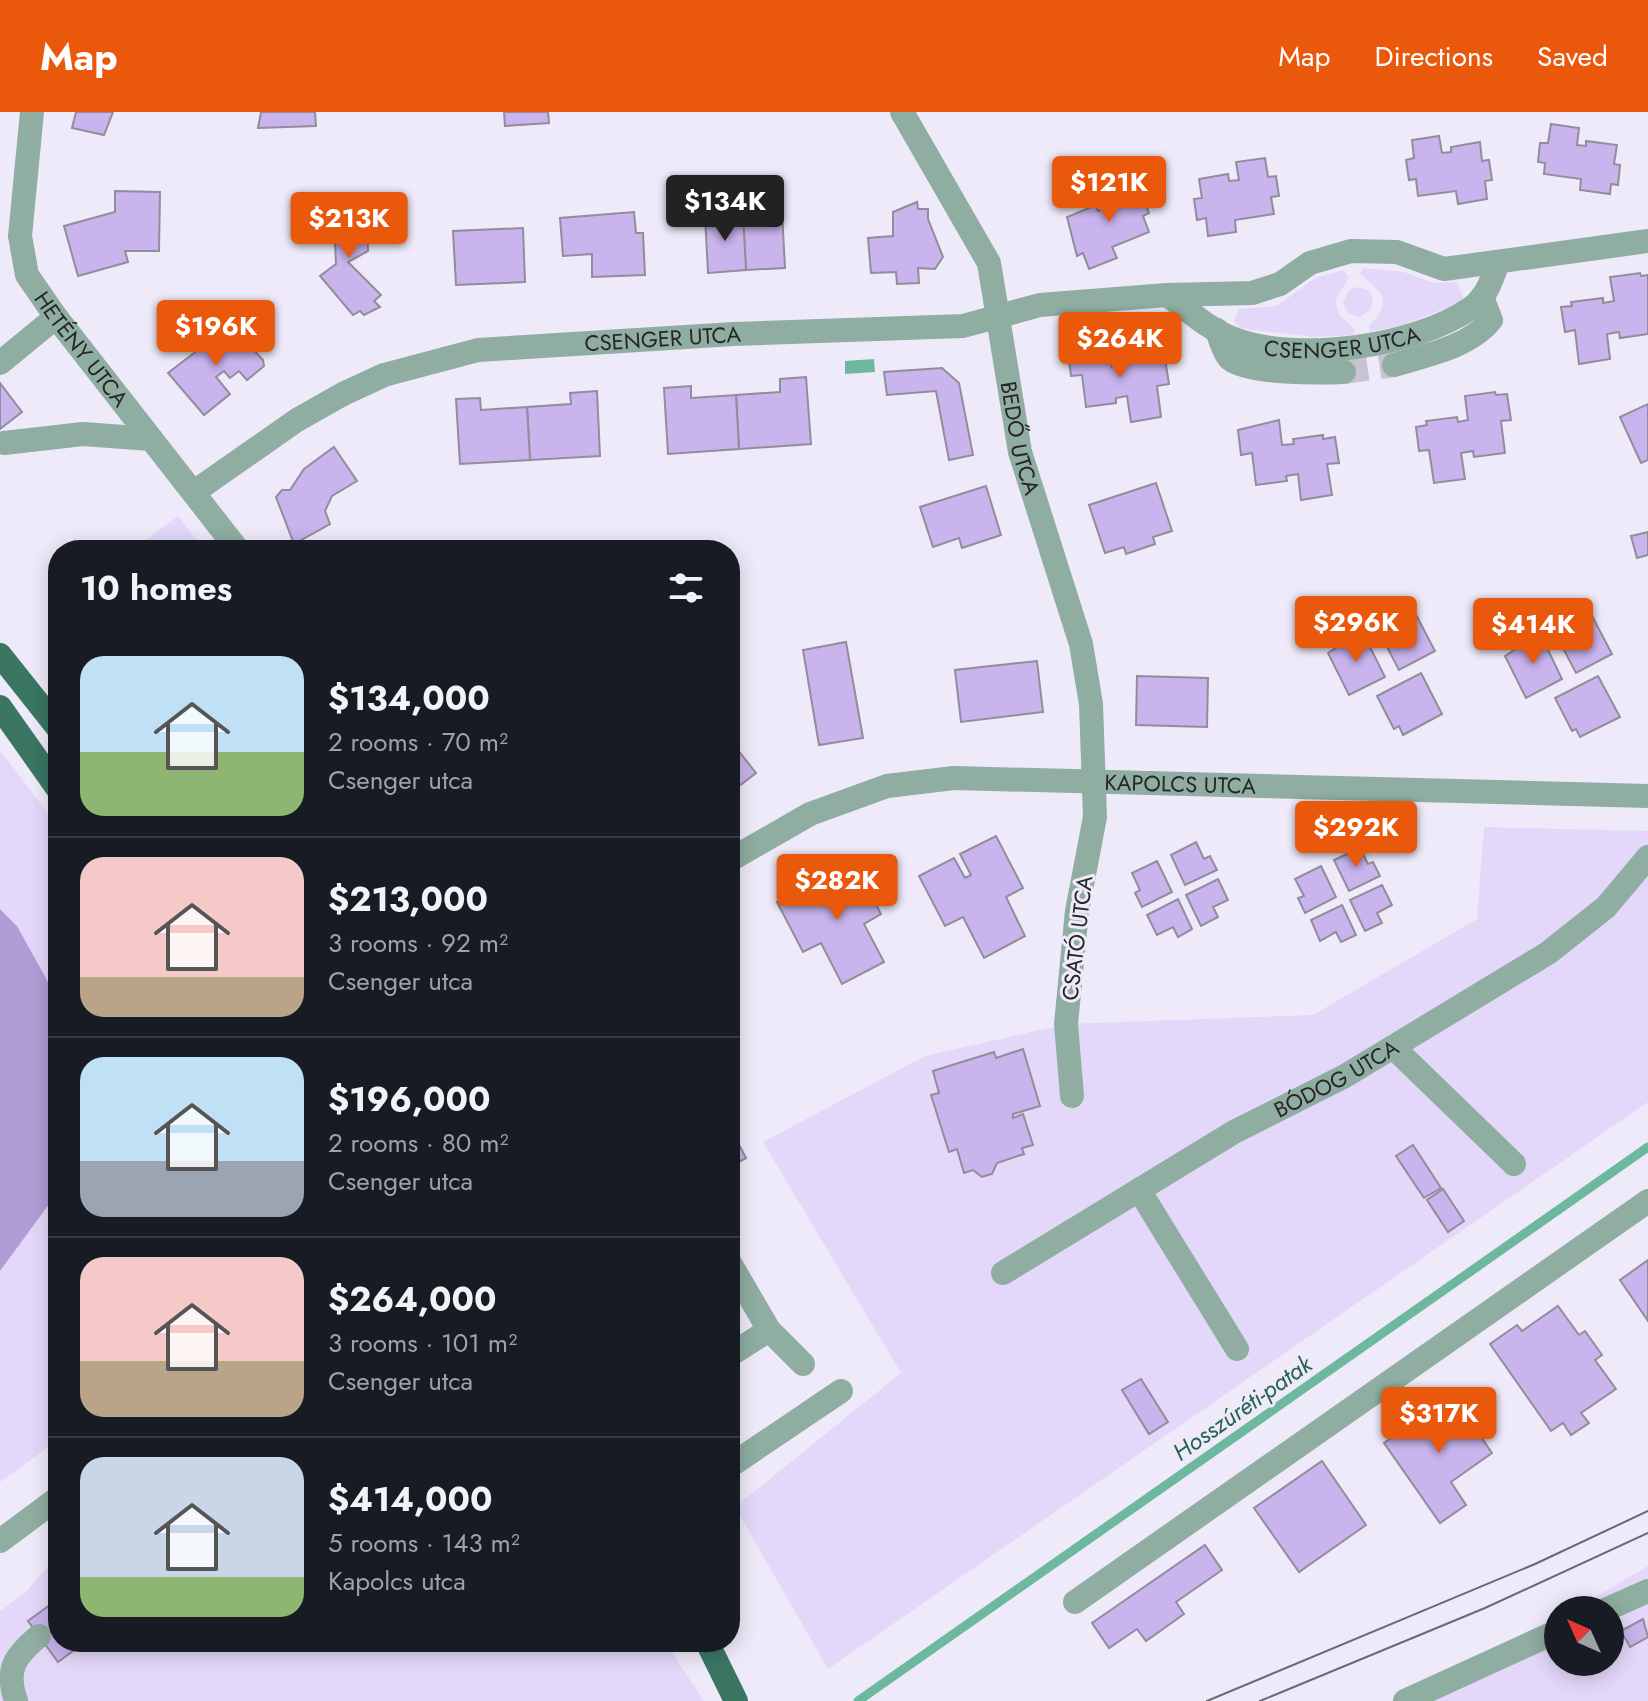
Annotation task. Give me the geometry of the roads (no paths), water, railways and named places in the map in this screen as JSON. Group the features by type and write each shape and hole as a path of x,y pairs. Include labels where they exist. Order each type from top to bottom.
{"main road":[{"path":"2,654 48,715"},
{"path":"0,707 48,775"},
{"path":"712,1652 736,1701"}],"street":[{"name":"HETÉNY UTCA","path":"32,112 20,231 27,275 56,317 230,540"},
{"name":"BEDŐ UTCA","path":"902,112 989,263 1020,452 1081,644 1091,704 1096,781"},
{"path":"0,247 20,231"},
{"name":"CSENGER UTCA","path":"194,492 297,420 343,394 384,375 478,350 734,334 963,326 1040,305 1167,295 1252,293 1280,284 1310,263 1351,251 1397,252 1444,269 1648,241"},
{"path":"1394,365 1478,333 1491,320 1482,297 1498,262"},
{"name":"CSENGER UTCA","path":"1167,295 1217,330 1252,343 1320,349 1352,347 1423,332 1471,308 1482,297"},
{"path":"0,363 56,317"},
{"path":"1217,330 1229,358 1238,363 1288,372 1344,372"},
{"path":"1,446 83,434 151,439"},
{"name":"KAPOLCS UTCA","path":"740,854 810,814 887,786 954,778 1648,796"},
{"name":"CSATÓ UTCA","path":"1072,1096 1066,1024 1077,911 1095,817 1096,781"},
{"name":"BÓDOG UTCA","path":"1003,1273 1234,1132 1345,1076 1571,937 1606,907 1648,857"},
{"path":"1393,1047 1514,1164"},
{"path":"1139,1190 1237,1349"},
{"path":"1075,1602 1648,1201"},
{"path":"740,1295 803,1364"},
{"path":"740,1349 769,1330"},
{"path":"740,1459 841,1391"},
{"path":"0,1541 48,1505"},
{"path":"1624,1602 1648,1591"},
{"path":"16,1701 10,1683 17,1654 39,1636"},
{"path":"1405,1701 1544,1637"}],"waterway":[{"name":"Hosszúréti-patak","path":"858,1701 1648,1147"}],"tunnel":[{"path":"1344,372 1394,365"}],"tram line":[{"path":"1207,1701 1535,1564 1648,1511"},
{"path":"1260,1701 1485,1608 1648,1533"}]}
